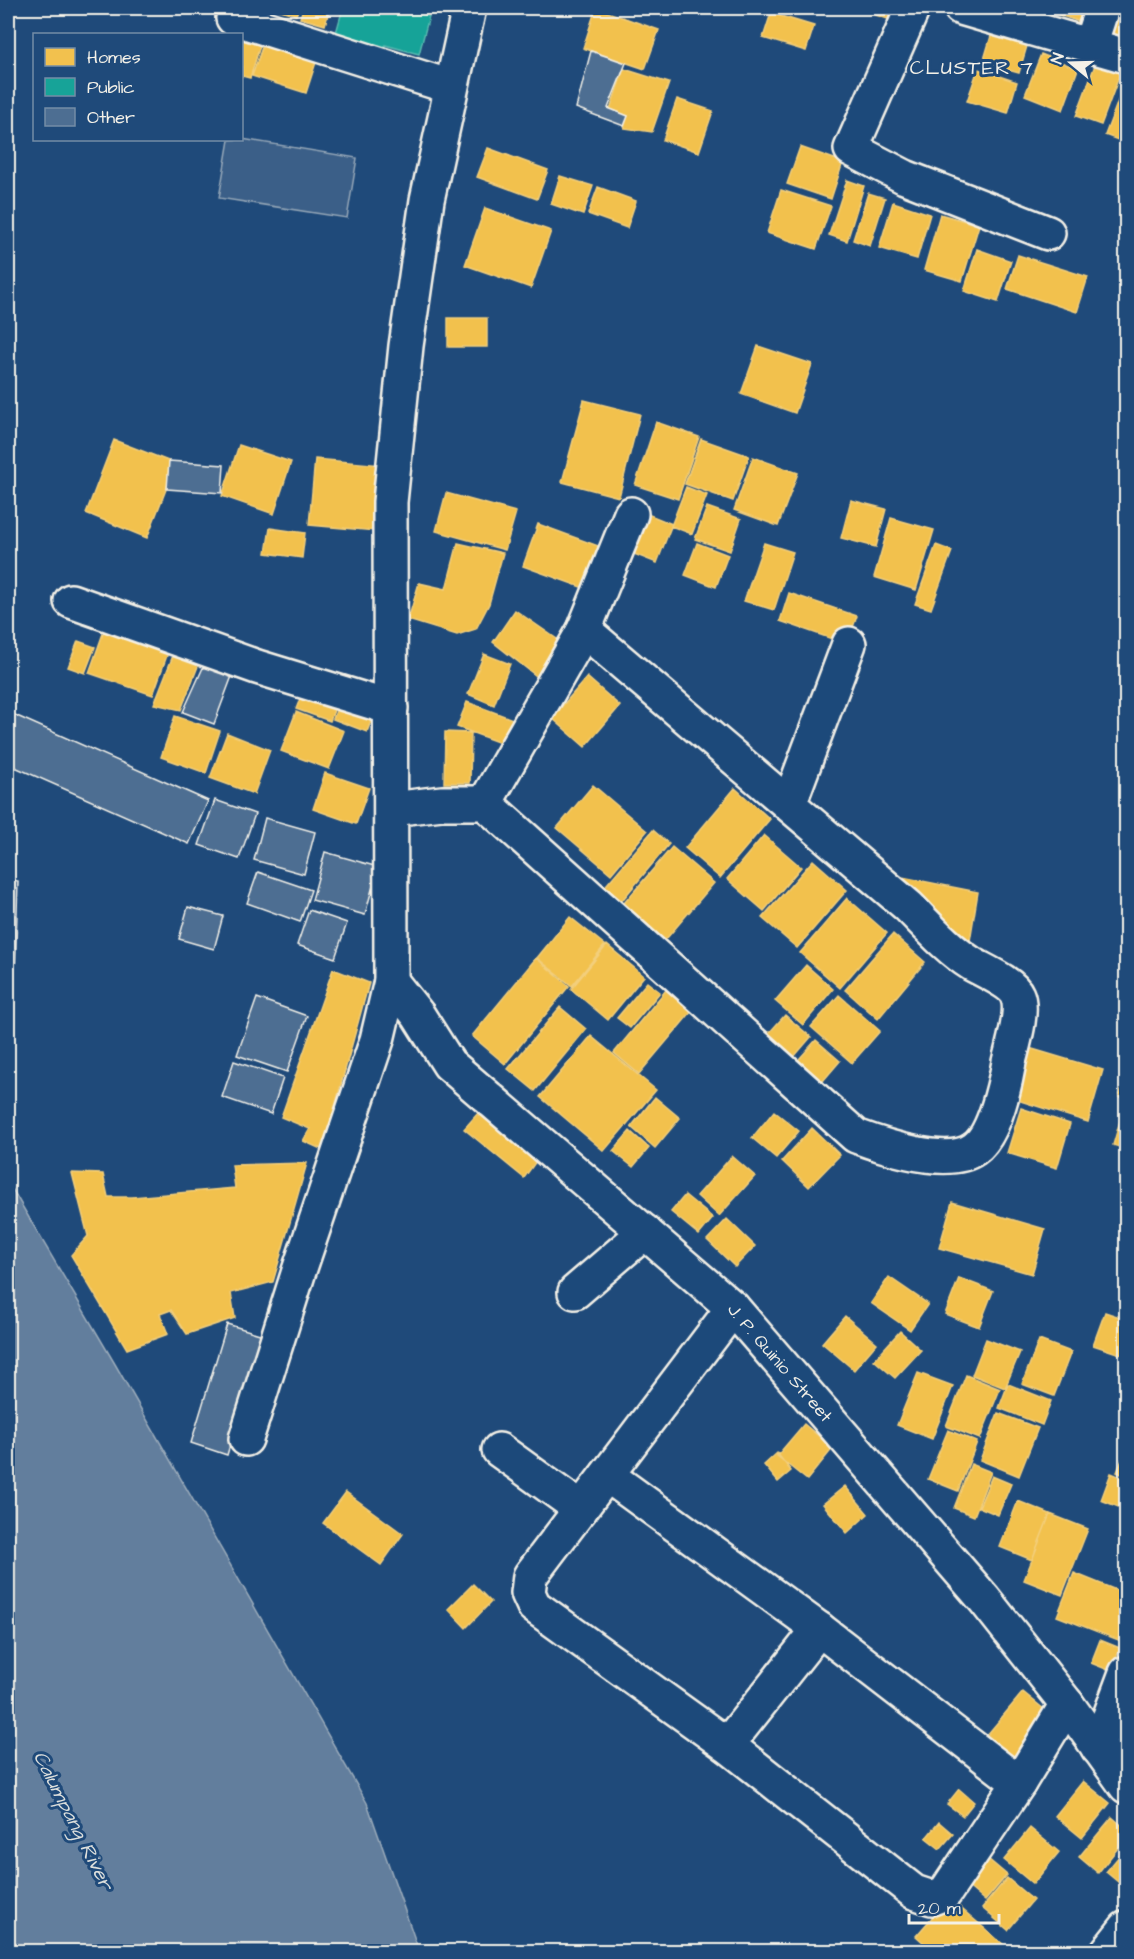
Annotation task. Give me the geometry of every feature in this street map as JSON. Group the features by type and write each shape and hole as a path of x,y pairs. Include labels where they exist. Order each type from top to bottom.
{"street":[{"path":"246,1440 299,1271 377,1040 391,981 390,502 406,346 427,200 469,8"},
{"path":"913,8 851,149 905,177 1048,233"},
{"path":"961,8 1126,56"},
{"path":"1090,45 1102,8"},
{"path":"233,18 451,87"},
{"path":"485,803 585,630 631,514"},
{"path":"71,601 257,667 391,708"},
{"path":"392,808 442,803 485,803 856,1136 912,1153 961,1156 975,1149 987,1135 1006,1078 1019,1004 1018,996 1013,989 953,950 908,906 585,630"},
{"path":"789,804 849,644"},
{"name":"J. P. Quinio Street","path":"391,981 418,1015 449,1064 733,1308 984,1599 1067,1704 1126,1786"},
{"path":"575,1292 645,1232"},
{"path":"733,1308 530,1576 528,1593 534,1606 727,1745 914,1892 932,1898 945,1893 1019,1783 1067,1704"},
{"path":"500,1450 581,1509"},
{"path":"607,1474 819,1629 1019,1783"},
{"path":"727,1745 819,1629"},
{"path":"1098,1748 1126,1673"},
{"path":"1107,1952 1126,1928"}],"shaded area":[{"path":"243,139 357,158 347,218 219,198 229,141 243,141"}],"water":[{"name":"Calumpang River","path":"8,1182 367,1803 419,1951 8,1951"}],"building: Homes":[{"path":"275,8 299,8 296,15"},
{"path":"303,8 330,8 325,25 300,18"},
{"path":"596,8 659,30 645,69 583,48"},
{"path":"865,8 892,8 888,19 864,11"},
{"path":"1039,8 1085,8 1080,22"},
{"path":"1117,8 1126,8 1126,42 1108,36"},
{"path":"771,13 814,26 806,51 763,38"},
{"path":"243,34 263,36 250,78 243,76"},
{"path":"991,36 1027,46 1019,73 983,63"},
{"path":"265,39 318,56 306,93 252,76"},
{"path":"1041,54 1078,69 1063,110 1025,95"},
{"path":"1098,57 1123,66 1101,125 1076,116"},
{"path":"624,69 669,83 652,132 624,128 628,116 610,109"},
{"path":"978,69 1017,82 1008,113 967,101"},
{"path":"1126,80 1126,143 1105,135"},
{"path":"677,99 713,111 699,152 663,140"},
{"path":"800,147 843,162 831,199 787,184"},
{"path":"488,148 548,170 537,199 477,177"},
{"path":"560,176 593,186 583,215 551,204"},
{"path":"847,180 864,186 847,241 829,235"},
{"path":"598,187 636,201 627,228 588,214"},
{"path":"781,190 831,206 816,249 767,233"},
{"path":"868,193 885,198 870,246 853,240"},
{"path":"893,202 930,214 917,259 879,248"},
{"path":"485,208 551,231 531,288 465,265"},
{"path":"940,214 979,225 962,281 924,270"},
{"path":"977,249 1011,261 998,302 964,291"},
{"path":"1018,255 1088,277 1077,312 1007,289"},
{"path":"448,318 487,318 487,347 448,347"},
{"path":"758,346 812,364 795,413 741,394"},
{"path":"584,400 640,414 619,497 562,482"},
{"path":"656,422 699,437 678,499 635,485"},
{"path":"701,439 749,456 733,501 685,484"},
{"path":"114,440 176,464 147,538 86,513"},
{"path":"239,445 291,462 274,514 222,496"},
{"path":"753,457 798,473 778,526 734,510"},
{"path":"315,459 382,465 376,531 309,525"},
{"path":"686,487 707,495 692,534 671,526"},
{"path":"446,493 516,512 505,550 436,531"},
{"path":"851,500 886,509 876,547 841,538"},
{"path":"707,507 741,519 730,551 695,539"},
{"path":"635,509 672,524 657,563 619,548"},
{"path":"891,518 934,530 916,590 874,577"},
{"path":"538,524 609,550 595,592 523,566"},
{"path":"270,528 305,533 302,558 266,553"},
{"path":"458,543 503,553 489,604 476,629 457,635 408,620 419,583 446,589"},
{"path":"697,543 728,555 716,587 685,575"},
{"path":"764,543 793,552 774,610 744,601"},
{"path":"936,545 952,551 931,609 915,604"},
{"path":"789,593 857,616 847,644 780,621"},
{"path":"515,610 567,646 545,683 493,642"},
{"path":"106,625 170,647 153,695 89,673"},
{"path":"78,641 95,647 85,673 68,667"},
{"path":"176,648 200,661 181,710 154,704"},
{"path":"484,654 510,664 494,705 468,694"},
{"path":"587,677 620,706 585,747 552,718"},
{"path":"305,686 338,699 330,721 296,709"},
{"path":"340,700 374,713 367,732 333,719"},
{"path":"467,702 515,720 506,745 457,727"},
{"path":"296,712 344,731 329,769 281,751"},
{"path":"175,716 220,731 206,773 161,757"},
{"path":"445,732 471,733 470,783 444,783"},
{"path":"227,733 270,750 254,794 210,778"},
{"path":"325,773 369,788 356,824 313,809"},
{"path":"593,785 647,831 611,874 557,828"},
{"path":"735,788 770,819 720,878 685,848"},
{"path":"653,830 669,844 619,904 602,890"},
{"path":"764,835 801,867 764,911 727,879"},
{"path":"672,847 714,883 661,945 619,909"},
{"path":"813,860 847,890 797,948 762,918"},
{"path":"892,875 978,892 968,953"},
{"path":"847,898 887,933 840,988 800,953"},
{"path":"570,917 605,945 572,986 537,958"},
{"path":"893,934 925,962 878,1019 845,990"},
{"path":"607,945 644,976 608,1020 571,989"},
{"path":"536,958 569,986 505,1064 472,1036"},
{"path":"806,965 833,989 803,1025 775,1001"},
{"path":"333,969 369,983 323,1150 303,1141 310,1129 281,1117"},
{"path":"647,982 660,992 630,1028 617,1018"},
{"path":"666,990 692,1011 639,1074 614,1053"},
{"path":"839,995 880,1031 852,1063 811,1027"},
{"path":"560,1007 586,1029 535,1091 508,1069"},
{"path":"785,1015 811,1037 787,1065 761,1042"},
{"path":"591,1036 656,1090 604,1151 540,1097"},
{"path":"816,1040 840,1061 817,1088 792,1067"},
{"path":"1019,1045 1103,1070 1088,1122 1004,1096"},
{"path":"1126,1074 1126,1099 1119,1097"},
{"path":"655,1097 680,1118 655,1148 631,1127"},
{"path":"1126,1105 1126,1149 1113,1145"},
{"path":"1021,1108 1070,1124 1057,1168 1007,1153"},
{"path":"774,1111 799,1131 776,1158 752,1138"},
{"path":"479,1112 537,1160 524,1178 464,1129"},
{"path":"812,1128 840,1155 809,1187 782,1161"},
{"path":"630,1131 649,1148 633,1167 613,1151"},
{"path":"732,1156 755,1176 719,1216 697,1196"},
{"path":"307,1163 273,1282 231,1293 235,1318 187,1334 171,1310 160,1314 168,1334 127,1349 71,1255 88,1236 72,1173 103,1174 108,1197 132,1197 235,1188 232,1165"},
{"path":"685,1195 713,1218 699,1235 671,1212"},
{"path":"952,1202 1045,1229 1032,1274 939,1248"},
{"path":"727,1219 755,1246 735,1267 707,1240"},
{"path":"889,1277 928,1304 910,1330 871,1303"},
{"path":"959,1278 993,1291 979,1327 945,1314"},
{"path":"1105,1312 1126,1319 1126,1356 1093,1345"},
{"path":"845,1316 877,1343 854,1370 822,1343"},
{"path":"900,1331 921,1350 895,1378 874,1360"},
{"path":"986,1339 1020,1352 1005,1388 972,1375"},
{"path":"1039,1340 1071,1352 1054,1396 1022,1384"},
{"path":"918,1373 953,1386 932,1439 897,1425"},
{"path":"966,1375 1000,1389 980,1439 946,1426"},
{"path":"1008,1384 1051,1401 1042,1425 999,1408"},
{"path":"998,1413 1038,1428 1019,1476 980,1460"},
{"path":"804,1424 833,1448 807,1480 777,1456"},
{"path":"948,1430 977,1442 958,1491 928,1479"},
{"path":"1126,1450 1126,1476 1117,1472"},
{"path":"777,1453 791,1471 778,1482 764,1465"},
{"path":"971,1464 991,1472 974,1516 954,1508"},
{"path":"1111,1473 1126,1479 1126,1510 1101,1500"},
{"path":"992,1476 1011,1484 998,1515 979,1507"},
{"path":"845,1486 868,1514 847,1533 823,1504"},
{"path":"346,1492 403,1534 381,1565 323,1523"},
{"path":"1018,1501 1050,1514 1032,1560 1000,1547"},
{"path":"1050,1514 1088,1529 1062,1595 1024,1580"},
{"path":"1074,1573 1126,1594 1126,1643 1057,1616"},
{"path":"473,1584 491,1602 466,1628 448,1609"},
{"path":"1100,1640 1120,1648 1111,1671 1091,1663"},
{"path":"1023,1692 1050,1714 1009,1764 982,1741"},
{"path":"1083,1781 1110,1803 1082,1838 1055,1816"},
{"path":"959,1789 974,1802 963,1816 947,1804"},
{"path":"1112,1817 1126,1829 1126,1838 1098,1873 1079,1857"},
{"path":"939,1822 953,1834 940,1849 926,1838"},
{"path":"1030,1828 1059,1852 1033,1884 1004,1860"},
{"path":"1125,1849 1126,1881 1123,1886 1106,1872"},
{"path":"981,1853 1007,1875 985,1901 959,1879"},
{"path":"1007,1878 1033,1900 1008,1930 982,1908"},
{"path":"949,1898 1004,1945 999,1952 934,1952 916,1936"}],"building: Public":[{"path":"343,8 398,8 429,16 419,54 385,45 383,54 334,40"}],"building: Other":[{"path":"591,51 626,63 608,108 628,116 624,126 576,108"},
{"path":"169,461 224,465 222,493 167,489"},
{"path":"206,661 235,668 214,724 183,712"},
{"path":"8,712 208,801 189,844 8,764"},
{"path":"215,800 255,814 239,859 199,845"},
{"path":"265,818 315,832 304,874 254,860"},
{"path":"325,852 378,867 365,915 312,900"},
{"path":"258,872 311,890 300,922 247,903"},
{"path":"8,879 18,881 15,974 8,975"},
{"path":"188,907 223,916 214,949 179,939"},
{"path":"309,910 347,923 335,958 297,945"},
{"path":"257,998 307,1016 287,1072 237,1055"},
{"path":"234,1061 283,1078 271,1114 222,1097"},
{"path":"227,1324 263,1335 227,1455 191,1443"}],"district":[{"name":"CLUSTER 7","path":"972,67"}]}
